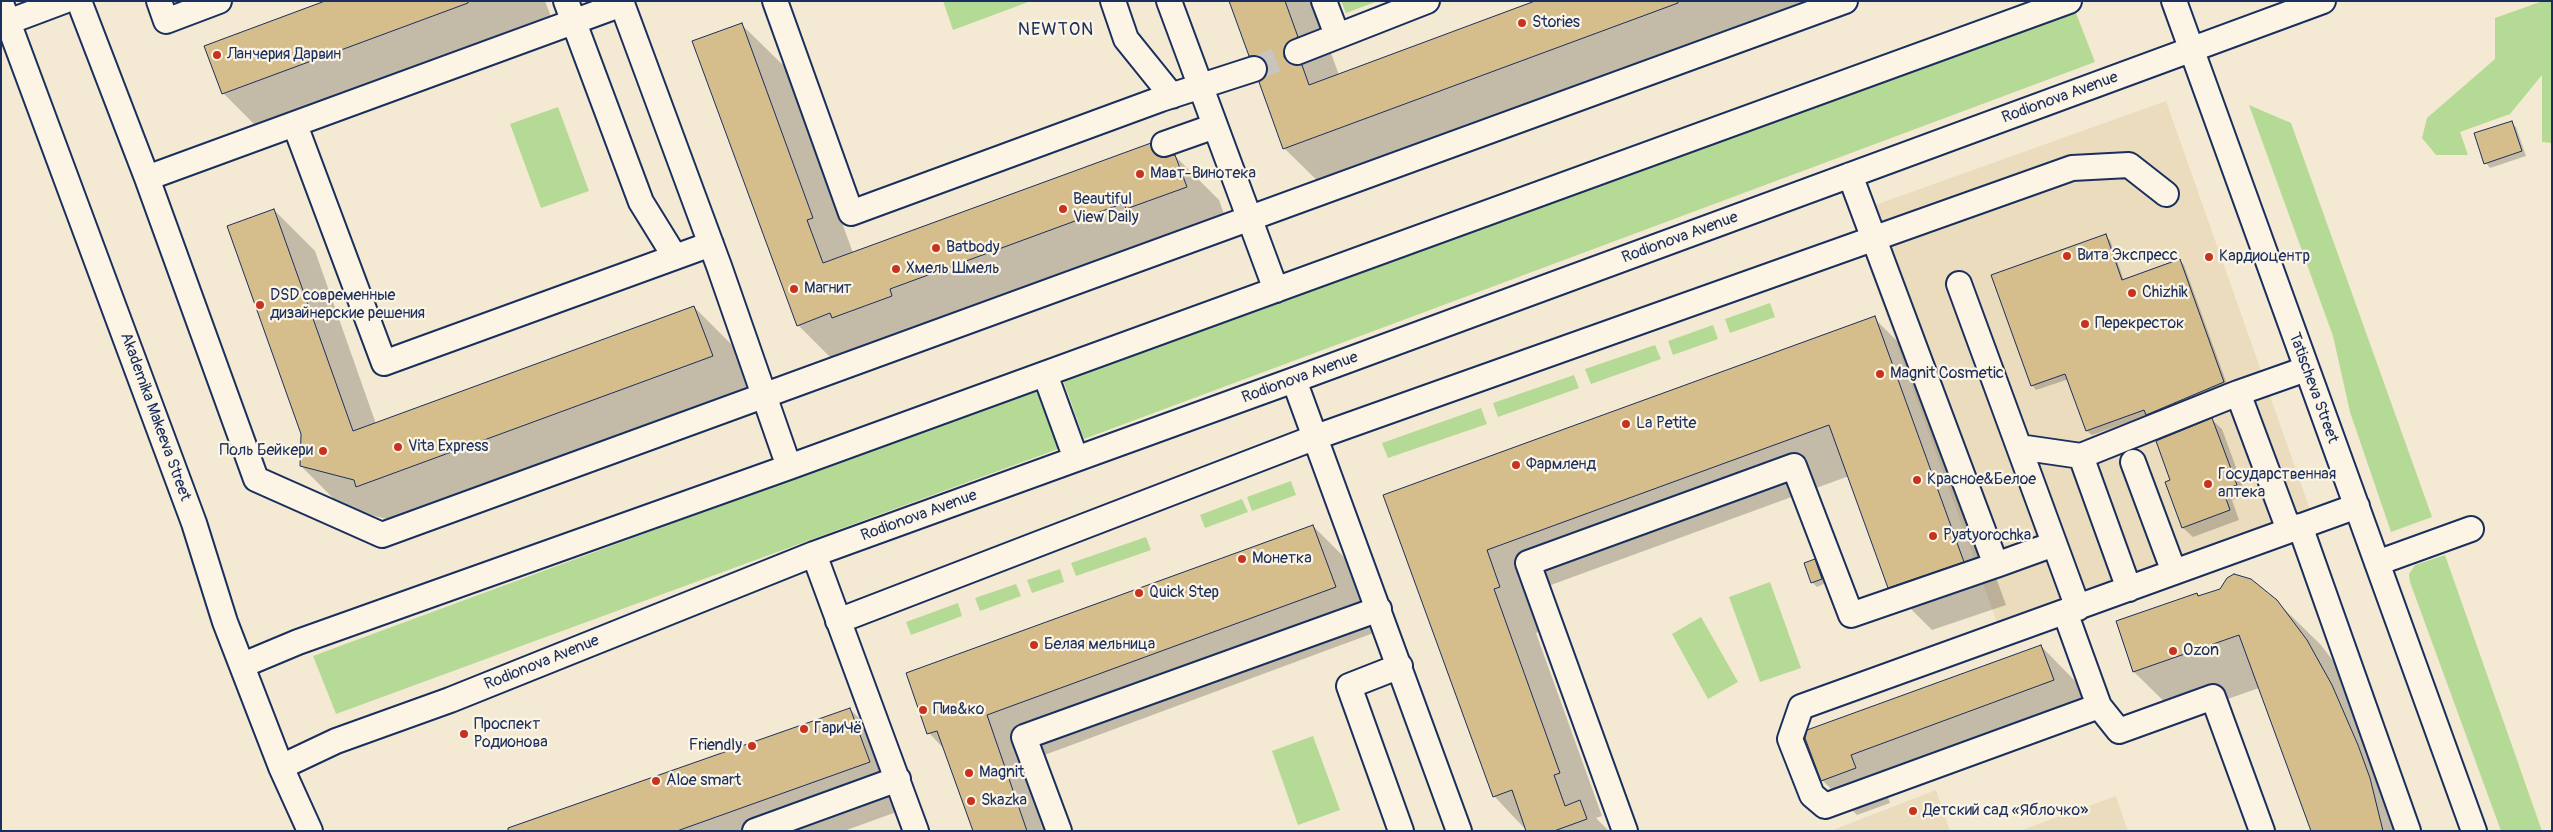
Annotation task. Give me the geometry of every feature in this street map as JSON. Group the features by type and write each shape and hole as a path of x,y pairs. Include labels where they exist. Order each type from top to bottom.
{"street":[{"path":"5,12 64,1"},
{"path":"79,1 147,178 256,479 382,535 765,397 1845,1"},
{"path":"159,1 166,21 219,1"},
{"path":"774,1 851,213 1172,96 1254,69"},
{"path":"1112,1 1126,38 1172,96"},
{"path":"1169,1 1276,290"},
{"path":"1324,1 1337,35"},
{"path":"1297,52 1427,1"},
{"path":"243,665 298,642 789,467 2069,1"},
{"name":"Tatischeva Street","path":"2174,1 2190,51 2474,831"},
{"name":"Rodionova Avenue","path":"281,767 336,741 450,700 814,554 1294,380 2323,1"},
{"path":"147,178 295,125 570,11 621,3 710,244 789,467"},
{"path":"570,11 641,202 675,258"},
{"name":"Akademika Makeeva Street","path":"5,12 194,523 225,622 281,767 310,831"},
{"path":"295,125 384,363 710,244"},
{"path":"1164,144 1215,126"},
{"path":"838,620 1316,437 2072,168 2129,165 2166,194"},
{"path":"1850,175 1996,565"},
{"path":"1959,284 2054,544 2099,706 2119,731 2213,697 2262,831"},
{"path":"2020,447 2081,456 2238,393 2306,369"},
{"path":"1045,374 1076,459"},
{"path":"1294,380 1459,831"},
{"path":"2238,393 2294,528 2408,831"},
{"path":"2081,456 2129,590"},
{"path":"2134,462 2174,572"},
{"path":"1625,831 1528,563 1794,466 1851,615 2054,544"},
{"path":"2099,706 1825,806 1812,795 1790,739 1801,707 2357,506"},
{"path":"2377,563 2471,529"},
{"path":"814,554 916,831"},
{"path":"1059,831 1024,738 1379,609"},
{"path":"1400,666 1349,686 1400,831"},
{"path":"755,831 898,779"}],"shaded area":[{"path":"2166,101 2319,535 2005,645 1850,214"},
{"name":"Детский сад «Яблочко»","path":"1936,790 1950,831 1830,831"},
{"name":"Детский сад «Яблочко»","path":"2116,796 2128,831 2019,831"}],"green space":[{"path":"943,1 1031,1 953,30"},
{"path":"1341,1 1378,1 1346,13"},
{"path":"2543,1 2552,1 2552,143 2542,142 2542,75 2510,114 2460,132 2468,155 2436,155 2422,138 2427,118 2495,59 2495,18"},
{"path":"2074,8 2095,62 1084,439 1063,380"},
{"path":"2249,105 2291,123 2432,517 2391,532 2350,412 2333,336"},
{"path":"558,107 589,191 541,208 510,124"},
{"path":"1770,303 1775,317 1730,333 1725,319"},
{"path":"1713,325 1718,339 1673,355 1668,341"},
{"path":"1655,345 1661,359 1591,384 1585,369"},
{"path":"1574,375 1579,388 1498,417 1493,403"},
{"path":"1036,389 1058,449 336,714 313,656"},
{"path":"1481,408 1487,424 1388,458 1382,443"},
{"path":"1291,481 1296,495 1252,511 1247,497"},
{"path":"1242,499 1248,512 1205,528 1200,515"},
{"path":"1146,537 1151,550 1076,576 1071,563"},
{"path":"2445,555 2542,831 2501,831 2410,582 2409,574 2415,565"},
{"path":"1060,569 1064,582 1032,593 1027,580"},
{"path":"1770,582 1801,668 1760,682 1729,597"},
{"path":"1016,584 1021,596 980,611 975,598"},
{"path":"958,603 962,616 911,635 906,622"},
{"path":"1701,617 1738,682 1708,699 1672,634"},
{"path":"1313,736 1340,810 1298,825 1272,751"}],"building":[{"path":"325,1 468,1 468,3 222,94 204,46"},
{"path":"1229,1 1285,1 1298,37 1286,44 1284,57 1289,63 1302,65 1309,85 1535,1 1678,1 1678,3 1283,149 1259,82 1267,72 1267,64 1257,56 1249,56"},
{"path":"742,23 813,218 807,220 823,263 1151,143 1155,154 1161,157 1175,155 1187,187 1126,209 1124,203 890,289 892,296 832,318 830,313 797,326 692,41"},
{"path":"2512,121 2522,151 2484,164 2474,133"},
{"path":"274,209 353,431 694,306 713,356 356,487 354,480 300,466 301,434 227,226"},
{"path":"2106,234 2122,280 2180,259 2224,382 2146,415 2144,410 2086,431 2065,374 2031,386 1991,275"},
{"path":"1875,316 1964,562 1888,588 1829,425 1487,550 1500,587 1494,589 1560,773 1554,775 1565,806 1580,800 1587,819 1554,831 1526,831 1512,790 1493,797 1383,495"},
{"path":"2212,418 2237,485 2223,490 2230,510 2182,528 2165,482 2170,480 2156,441"},
{"path":"1313,525 1336,587 987,715 1027,831 973,831 937,731 927,734 906,673"},
{"path":"1815,559 1822,579 1811,583 1804,563"},
{"path":"2234,574 2251,579 2277,600 2307,640 2332,685 2358,745 2370,778 2383,831 2311,831 2239,635 2133,672 2116,621 2197,593 2198,596 2220,589 2227,578"},
{"path":"2041,645 2054,680 1851,755 1856,768 1821,781 1805,738 1807,730"},
{"path":"850,708 870,762 677,831 508,831 508,828"}],"tunnel":[{"path":"1254,69 1297,52"}],"place":[{"name":"Stories","path":"1522,23"},
{"name":"Ланчерия Дарвин","path":"217,55"},
{"name":"Мавт-Винотека","path":"1140,174"},
{"name":"Beautiful View Daily","path":"1063,209"},
{"name":"Batbody","path":"936,248"},
{"name":"Вита Экспресс","path":"2067,256"},
{"name":"Кардиоцентр","path":"2209,257"},
{"name":"Хмель Шмель","path":"896,269"},
{"name":"Магнит","path":"794,289"},
{"name":"Chizhik","path":"2132,293"},
{"name":"DSD современные дизайнерские решения","path":"260,305"},
{"name":"Перекресток","path":"2085,324"},
{"name":"Magnit Cosmetic","path":"1880,374"},
{"name":"La Petite","path":"1626,424"},
{"name":"Vita Express","path":"398,447"},
{"name":"Поль Бейкери","path":"323,451"},
{"name":"Фармленд","path":"1516,465"},
{"name":"Красное&Белое","path":"1917,480"},
{"name":"Государственная аптека","path":"2208,484"},
{"name":"Pyatyorochka","path":"1933,536"},
{"name":"Монетка","path":"1242,559"},
{"name":"Quick Step","path":"1139,593"},
{"name":"Белая мельница","path":"1034,645"},
{"name":"Ozon","path":"2173,651"},
{"name":"Пив&ко","path":"923,710"},
{"name":"ГариЧё","path":"804,729"},
{"name":"Проспект Родионова","path":"464,734"},
{"name":"Friendly","path":"752,746"},
{"name":"Magnit","path":"969,773"},
{"name":"Aloe smart","path":"656,781"},
{"name":"Skazka","path":"971,801"},
{"name":"Детский сад «Яблочко»","path":"1913,811"}],"district":[{"name":"NEWTON","path":"1056,30"}]}
